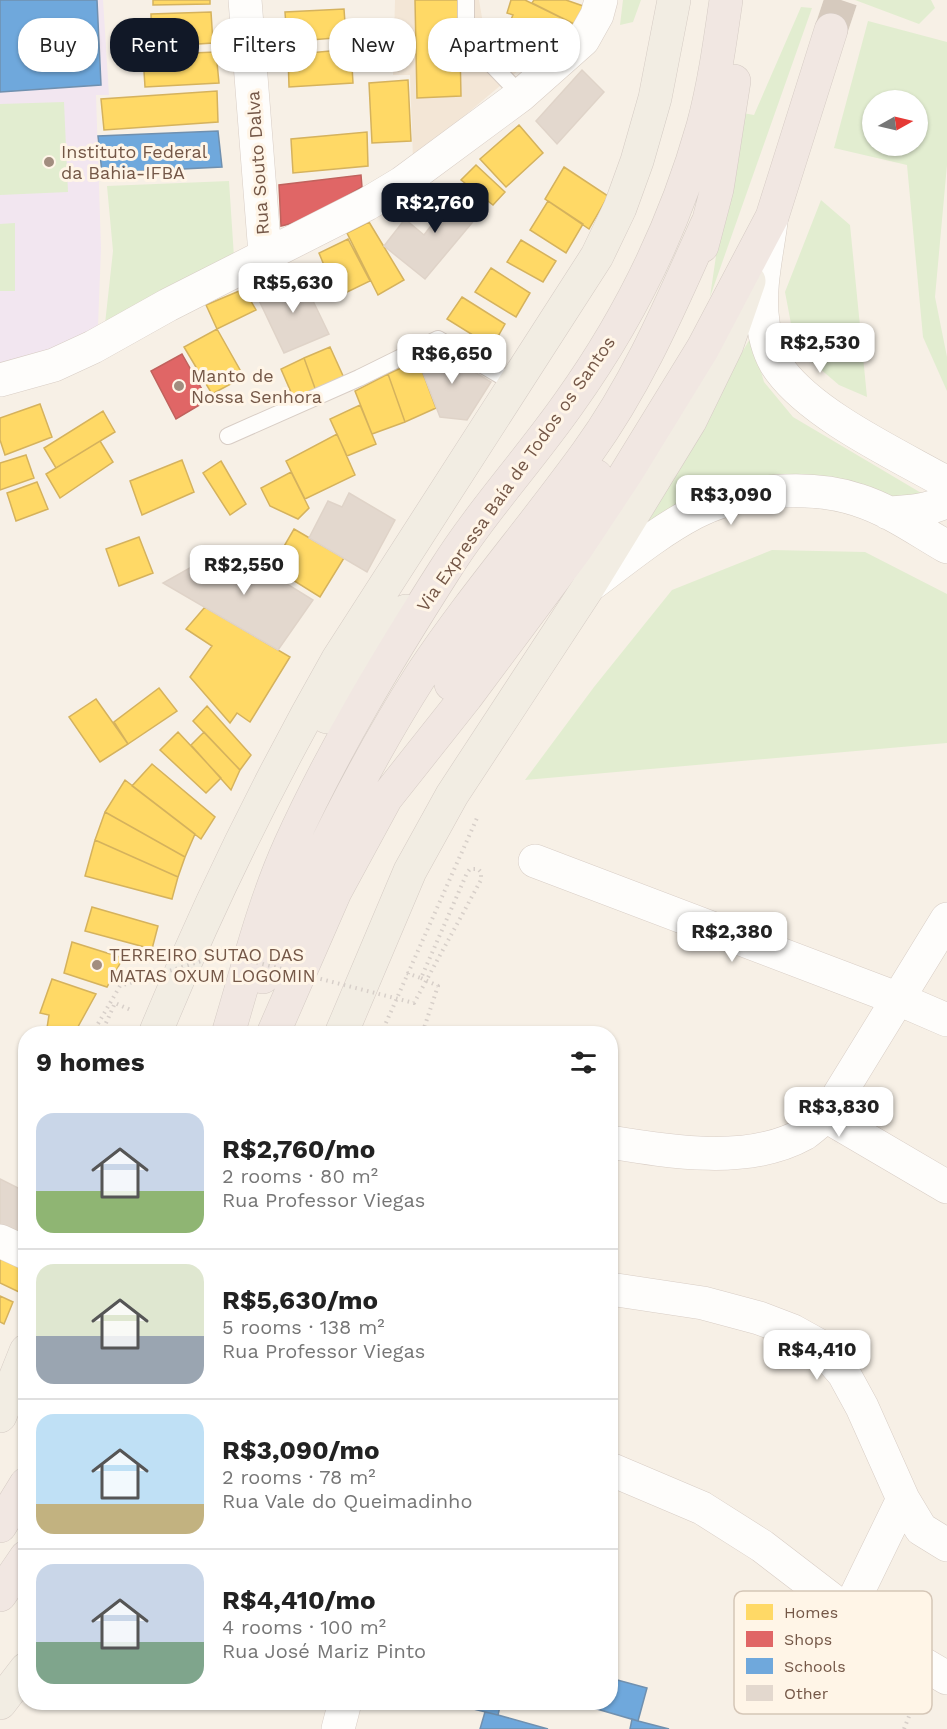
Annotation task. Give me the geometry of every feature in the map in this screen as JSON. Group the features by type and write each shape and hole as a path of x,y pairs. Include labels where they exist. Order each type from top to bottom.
{"highway":[{"name":"Via Expressa Baía de Todos os Santos","path":"230,1026 256,939 289,847 359,713 446,568 519,467 568,405 610,342 646,273 675,209 703,126 718,61 726,0"},
{"path":"276,1026 335,892 386,798 469,655 636,417 662,370 680,330 696,278 717,189 746,0"},
{"path":"386,798 466,697 576,549 625,475 703,348 772,217 831,30"},
{"path":"240,1026 333,829 380,742 423,673 476,598 588,452 626,393 651,350 707,224"},
{"path":"0,1526 18,1497"},
{"path":"0,1595 18,1569"}],"main road":[{"path":"158,1026 256,810 338,659 597,256 620,208 655,98 674,0"},
{"path":"343,1026 410,871 452,795 589,586 690,420 727,345 772,217"},
{"path":"256,810 393,625 446,568"},
{"path":"0,1416 18,1371"}],"street":[{"name":"Rua Souto Dalva","path":"246,0 265,254"},
{"path":"0,380 54,365 93,347 265,254 367,204 402,183 521,95 583,40 597,15 601,0"},
{"path":"772,217 762,292 762,322 768,348 779,369 818,407 947,483"},
{"path":"589,586 648,542 695,512 727,500 794,490 859,500 888,513 947,547"},
{"path":"888,513 917,512 947,501"},
{"path":"535,861 897,998 947,1020"},
{"path":"618,1143 701,1153 744,1151 777,1145 804,1133 826,1116 947,919"},
{"path":"826,1116 947,1187"},
{"path":"0,1240 18,1249"},
{"path":"618,1290 704,1303 759,1317 793,1331 820,1346 844,1374 862,1407 903,1499 921,1529 947,1545"},
{"path":"0,1389 18,1359"},
{"path":"618,1472 702,1508 762,1546 821,1591"},
{"path":"858,1591 903,1499"},
{"path":"932,1669 947,1678"},
{"path":"338,1729 343,1710"}],"lane":[{"path":"466,0 466,24 472,44 521,95"},
{"path":"228,436 359,378 438,339 516,384"}],"path":[{"path":"385,1026 482,810"},
{"path":"97,1026 120,986 224,954 414,1004 481,880 481,872 478,869 470,869 467,873 421,978"},
{"path":"408,974 438,986 425,1026"},
{"path":"105,1026 115,1003 154,1026"}],"shaded area":[{"name":"Instituto Federal da Bahia-IFBA","path":"0,0 103,0 109,95 96,95 101,248 98,326 56,354 0,370"},
{"path":"395,0 479,0 482,18 428,18 428,72 517,72 413,159 410,75 393,75 393,72 416,72 416,18 395,18"}],"green space":[{"path":"623,0 641,0 633,22 620,25"},
{"path":"855,0 931,0 935,8 919,24"},
{"path":"801,7 812,8 710,297 737,112 754,115"},
{"path":"868,21 947,42 947,165 935,297 947,357 947,391 923,337 907,165 868,156 928,156 928,90 862,90 862,155 834,148"},
{"path":"64,102 68,192 0,195 0,104"},
{"path":"229,181 234,257 105,324 113,251 107,186"},
{"path":"821,200 850,225 867,397 839,385 812,362 792,329 785,292"},
{"path":"15,223 15,291 0,291 0,224"},
{"path":"751,337 764,382 793,417 928,497 902,501 800,477 638,530"},
{"path":"772,550 865,552 947,594 947,743 525,780 594,687 672,590"}],"building: Homes":[{"path":"153,0 210,0 210,4 153,5"},
{"path":"415,0 459,0 459,18 428,18 428,72 460,72 461,96 417,98"},
{"path":"511,0 525,0 562,18 512,18 513,15 507,13"},
{"path":"534,0 566,0 586,7 578,18 562,18 532,3"},
{"path":"344,9 345,18 329,18 329,38 317,39 317,18 285,18 285,12"},
{"path":"211,12 211,43 199,44 199,18 151,18 151,14"},
{"path":"329,51 329,72 352,72 353,83 289,87 289,72 317,72 317,52"},
{"path":"211,52 211,72 218,72 219,83 145,87 144,72 199,72 199,53"},
{"path":"408,80 411,141 372,143 369,83"},
{"path":"217,91 218,122 104,130 101,99"},
{"path":"519,125 543,153 506,187 480,159"},
{"path":"367,132 368,166 293,173 291,139"},
{"path":"476,165 505,192 493,205 461,180"},
{"path":"564,167 608,196 589,229 545,199"},
{"path":"548,201 583,224 566,253 530,230"},
{"path":"369,222 404,280 378,295 347,233"},
{"path":"348,239 370,281 337,297 319,253"},
{"path":"521,240 556,261 543,282 507,262"},
{"path":"491,268 530,293 516,317 475,292"},
{"path":"244,289 256,310 217,329 206,305"},
{"path":"462,297 505,324 492,347 447,319"},
{"path":"217,329 244,377 212,394 184,347"},
{"path":"330,347 344,378 316,391 304,358"},
{"path":"304,358 316,391 294,399 281,369"},
{"path":"418,360 436,408 405,422 388,374"},
{"path":"388,374 405,422 372,434 355,391"},
{"path":"40,404 52,437 5,455 0,440 0,418"},
{"path":"360,405 376,444 347,456 330,419"},
{"path":"103,411 115,432 56,468 44,448"},
{"path":"337,434 355,475 305,499 286,461"},
{"path":"100,441 113,462 60,498 46,474"},
{"path":"26,455 34,478 0,490 0,463"},
{"path":"182,460 194,492 142,515 130,481"},
{"path":"221,461 246,504 230,515 203,473"},
{"path":"291,472 309,508 298,519 270,506 261,488"},
{"path":"37,482 48,509 16,521 7,493"},
{"path":"294,529 344,558 320,597 272,567"},
{"path":"139,537 153,573 119,586 106,549"},
{"path":"205,607 290,657 250,722 237,713 230,723 190,677 212,646 186,629"},
{"path":"159,688 177,711 128,744 114,722"},
{"path":"96,699 128,744 100,762 69,717"},
{"path":"207,706 251,755 240,770 193,721"},
{"path":"178,732 221,778 206,793 160,750"},
{"path":"204,732 240,770 231,790 191,745"},
{"path":"152,764 215,817 201,839 132,786"},
{"path":"125,780 195,834 185,857 105,812"},
{"path":"105,812 185,857 178,877 95,840"},
{"path":"95,840 178,877 172,899 85,876"},
{"path":"92,907 158,926 152,949 85,931"},
{"path":"72,942 123,958 107,987 64,973"},
{"path":"52,979 96,994 78,1026 47,1026 49,1015 40,1013"},
{"path":"0,1257 18,1265 18,1292 0,1283"},
{"path":"0,1296 13,1302 4,1324 0,1322"}],"building: Shops":[{"path":"361,175 362,187 306,220 281,226 279,185"},
{"name":"Manto de Nossa Senhora","path":"182,354 208,400 176,419 151,371"}],"building: Schools":[{"path":"0,0 97,0 98,18 18,18 18,72 98,72 98,21 101,85 0,92"},
{"path":"218,131 222,167 102,173 98,136"},
{"path":"618,1680 647,1688 638,1721 600,1710 618,1710"},
{"path":"478,1710 499,1710 498,1715"},
{"path":"485,1712 498,1715 548,1729 480,1729"},
{"path":"632,1719 638,1721 669,1729 630,1729"}],"building: Other":[{"path":"582,70 604,92 557,144 536,121"},
{"path":"461,186 486,206 425,279 384,246 405,219 424,235"},
{"path":"300,274 329,334 284,353 257,296"},
{"path":"435,348 491,382 467,420 440,417 418,360"},
{"path":"349,493 395,520 367,572 309,538 328,501 342,507"},
{"path":"227,547 313,600 278,650 163,583"},
{"path":"0,1179 18,1188 18,1241 0,1231"}],"tunnel":[{"path":"831,30 841,0"}],"place":[{"name":"Instituto Federal da Bahia-IFBA","path":"49,162"},
{"name":"Manto de Nossa Senhora","path":"179,386"},
{"name":"TERREIRO SUTAO DAS MATAS OXUM LOGOMIN","path":"97,965"}]}
